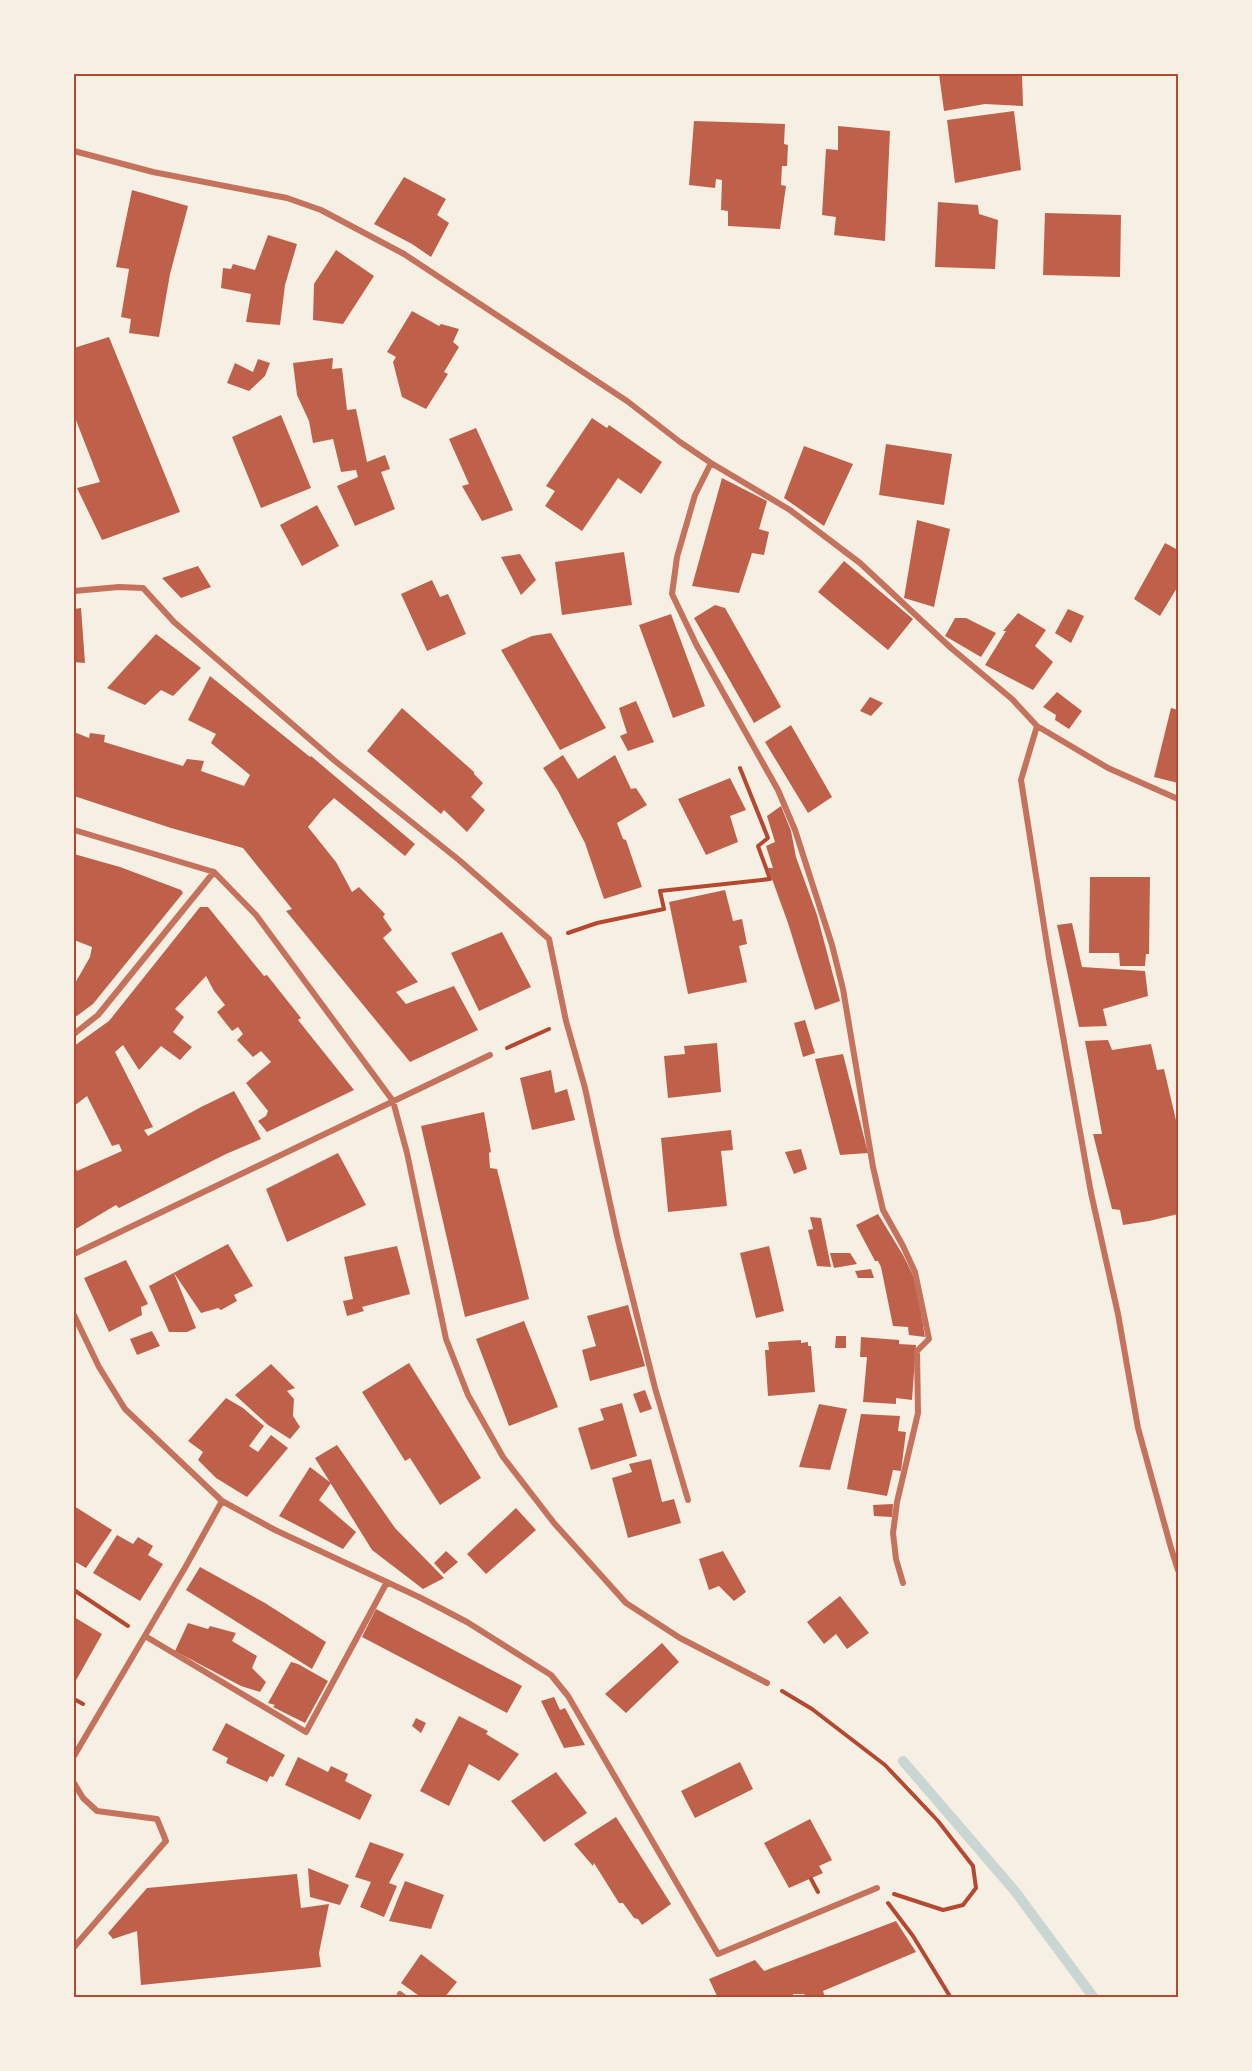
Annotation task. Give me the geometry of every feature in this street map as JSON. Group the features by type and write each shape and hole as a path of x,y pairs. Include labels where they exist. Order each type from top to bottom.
{"street":[{"path":"74,151 153,172 287,198 321,210 404,254 627,401 711,463 790,510 860,563 951,648 1012,699 1037,726 1108,768 1179,799"},
{"path":"711,463 695,495 677,557 672,594 697,646 778,790 795,830 832,945 843,989 873,1167 883,1210 915,1272 929,1339 917,1351 918,1413 897,1502 893,1533 896,1559 903,1583"},
{"path":"74,591 119,587 143,588 174,622 335,760 459,860 549,939 566,1021 585,1088 602,1177 655,1388 688,1500"},
{"path":"1037,726 1021,780 1056,1003 1090,1193 1118,1314 1138,1428 1179,1570"},
{"path":"74,830 214,872 256,915 393,1101 407,1153 446,1339 468,1395 503,1457 554,1523 626,1603 680,1638 767,1683"},
{"path":"74,1034 98,1015 214,872"},
{"path":"74,1254 490,1055"},
{"path":"74,1315 99,1367 125,1410 222,1501 275,1530 467,1622 551,1675 568,1696 718,1954 877,1888"},
{"path":"74,1756 222,1501"},
{"path":"145,1636 306,1732 387,1582"},
{"path":"74,1783 83,1798 98,1811 157,1819 166,1841 74,1947"}],"path":[{"path":"549,939 597,923 664,909 660,891 770,879 758,846 768,838"},
{"path":"490,1055 566,1021"},
{"path":"74,1590 145,1636"},
{"path":"767,1683 812,1709 885,1764 938,1821 973,1866 976,1888 963,1905 943,1910 877,1888"},
{"path":"877,1888 913,1936 951,1998"}],"building":[{"path":"939,74 1022,74 1023,106 985,104 944,111"},
{"path":"1014,111 1021,170 955,183 947,120"},
{"path":"694,121 785,124 784,144 788,145 787,166 782,166 781,185 786,186 780,229 728,226 728,211 721,210 722,180 716,179 715,188 689,185"},
{"path":"838,126 890,131 885,241 834,235 836,217 822,215 826,149 838,150"},
{"path":"404,177 446,199 437,215 449,223 431,257 374,224"},
{"path":"132,190 188,206 170,274 159,337 129,333 131,319 121,317 129,269 116,267"},
{"path":"938,202 978,205 979,214 998,220 995,269 935,267"},
{"path":"1045,213 1121,215 1120,277 1043,275"},
{"path":"268,235 297,244 285,285 280,325 246,322 251,294 221,288 223,268 231,269 233,264 255,270"},
{"path":"336,250 374,276 343,324 313,320 314,284"},
{"path":"412,311 439,326 441,324 459,329 453,342 459,347 444,372 448,374 426,409 402,397 393,362 396,357 387,352"},
{"path":"109,337 180,512 102,540 77,488 100,482 74,415 74,348"},
{"path":"333,358 332,369 342,368 347,410 356,409 367,462 385,455 390,469 381,472 395,509 355,526 337,486 358,477 356,470 341,472 333,439 313,443 309,421 297,395 293,363"},
{"path":"258,359 270,363 265,376 249,391 227,383 235,363 253,372"},
{"path":"281,415 311,488 261,508 232,437"},
{"path":"592,418 607,428 609,425 662,462 641,494 618,478 582,531 545,506 555,491 546,486"},
{"path":"476,428 513,510 482,521 462,486 469,484 449,439"},
{"path":"886,444 952,454 944,505 879,495"},
{"path":"804,446 853,464 824,526 784,498"},
{"path":"722,478 767,501 759,529 769,532 764,555 752,553 739,593 692,586"},
{"path":"317,505 339,546 302,566 280,525"},
{"path":"917,520 950,529 934,607 904,598"},
{"path":"1165,543 1178,550 1178,586 1160,616 1134,599"},
{"path":"624,552 632,605 562,615 555,562"},
{"path":"520,554 536,580 521,595 501,557"},
{"path":"844,561 913,619 888,650 818,592"},
{"path":"198,566 211,587 181,598 162,578"},
{"path":"432,580 440,597 448,594 466,634 427,651 401,594"},
{"path":"715,605 725,608 781,707 754,723 694,618"},
{"path":"81,608 85,663 74,662 74,609"},
{"path":"1068,609 1084,616 1071,643 1055,633"},
{"path":"1018,613 1046,630 1035,646 1053,662 1033,690 985,665 1006,631 1003,631"},
{"path":"671,614 705,706 673,718 639,625"},
{"path":"955,618 966,618 996,633 981,657 945,636"},
{"path":"551,633 606,728 560,750 501,650 532,636"},
{"path":"156,634 201,668 173,696 161,690 145,705 107,688"},
{"path":"210,676 311,756 415,844 405,856 334,798 308,827 336,862 352,892 359,887 385,914 383,917 392,930 383,938 418,982 396,992 406,1004 454,986 478,1030 410,1062 286,911 292,909 243,848 171,828 74,796 74,732 89,738 90,733 105,735 104,742 183,766 187,759 204,761 201,771 244,786 250,775 211,743 216,734 188,720"},
{"path":"1057,692 1082,711 1069,729 1055,720 1056,715 1043,707"},
{"path":"870,697 883,703 871,716 860,711"},
{"path":"636,701 654,742 628,751 620,736 627,733 619,708"},
{"path":"402,708 474,772 483,783 471,797 485,810 467,832 444,810 441,814 367,751"},
{"path":"1171,708 1178,710 1178,783 1154,777"},
{"path":"791,725 832,797 808,813 765,742"},
{"path":"563,755 578,779 615,755 631,789 636,788 647,805 617,823 623,839 626,840 642,887 604,899 585,843 558,791 543,768"},
{"path":"730,778 746,810 730,816 738,842 706,855 678,799"},
{"path":"781,806 817,915 840,1001 815,1010 768,868 773,868 766,846 775,842 767,816"},
{"path":"74,854 120,867 181,890 183,893 93,1004 74,1018 74,985 90,957 92,947 74,940"},
{"path":"1090,877 1150,877 1149,954 1146,954 1145,966 1120,966 1119,953 1089,953"},
{"path":"725,890 733,921 742,919 747,944 739,946 747,982 688,994 669,902"},
{"path":"200,907 208,907 264,976 267,975 301,1018 298,1020 354,1090 267,1132 258,1121 266,1116 268,1111 246,1083 271,1062 261,1051 253,1057 237,1040 243,1034 238,1027 232,1031 217,1012 225,1005 206,976 175,1009 184,1017 173,1032 192,1047 180,1060 161,1046 139,1070 123,1045 115,1052 153,1127 144,1130 148,1136 234,1091 261,1139 226,1154 119,1208 116,1205 74,1230 74,1164 77,1171 122,1151 119,1144 112,1146 87,1096 74,1106 74,1046 109,1021"},
{"path":"1072,923 1082,967 1145,971 1148,996 1103,1009 1107,1026 1079,1027 1057,925"},
{"path":"502,932 531,987 479,1011 451,953"},
{"path":"805,1020 815,1053 803,1057 794,1023"},
{"path":"1108,1040 1112,1050 1151,1044 1157,1070 1164,1069 1178,1129 1178,1214 1123,1225 1120,1210 1112,1209 1093,1134 1102,1134 1085,1041"},
{"path":"717,1043 721,1092 668,1098 664,1056 685,1054 684,1046"},
{"path":"843,1054 868,1153 840,1155 815,1059"},
{"path":"551,1070 555,1093 567,1089 575,1120 532,1130 520,1078"},
{"path":"484,1112 491,1152 489,1153 490,1168 497,1169 529,1299 465,1317 421,1126"},
{"path":"731,1130 733,1150 721,1151 727,1206 668,1212 661,1138"},
{"path":"801,1149 807,1169 794,1174 785,1152"},
{"path":"338,1153 366,1205 287,1242 266,1189"},
{"path":"878,1214 916,1281 925,1337 909,1335 908,1327 893,1326 881,1267 878,1261 875,1261 856,1225"},
{"path":"810,1217 821,1218 831,1267 817,1266 808,1230 813,1229"},
{"path":"228,1244 253,1286 234,1295 237,1301 221,1310 218,1308 201,1313 174,1273 196,1328 187,1332 169,1332 149,1286"},
{"path":"397,1246 410,1294 362,1307 364,1311 347,1316 343,1301 353,1299 344,1257"},
{"path":"769,1246 784,1311 756,1318 740,1253"},
{"path":"830,1253 850,1253 857,1264 834,1268"},
{"path":"126,1260 148,1304 141,1307 142,1315 109,1332 84,1278"},
{"path":"871,1269 874,1278 858,1278 855,1271"},
{"path":"628,1305 645,1366 590,1381 582,1350 596,1346 587,1316"},
{"path":"524,1321 558,1407 509,1426 476,1339"},
{"path":"152,1331 160,1346 137,1355 130,1339"},
{"path":"836,1336 846,1336 846,1348 835,1348"},
{"path":"861,1337 899,1340 899,1344 916,1345 912,1400 896,1398 896,1404 863,1402 867,1357 860,1357"},
{"path":"801,1340 801,1343 808,1342 808,1346 811,1346 815,1392 768,1396 765,1350 769,1350 768,1342"},
{"path":"409,1363 481,1478 440,1505 410,1458 405,1461 362,1392"},
{"path":"271,1364 295,1388 287,1391 294,1399 293,1416 300,1427 290,1439 268,1425 235,1395"},
{"path":"645,1390 652,1409 640,1413 633,1394"},
{"path":"226,1398 243,1408 264,1426 249,1446 258,1452 271,1435 288,1448 247,1497 216,1478 198,1460 203,1452 188,1441"},
{"path":"622,1403 637,1456 591,1470 578,1428 604,1420 600,1409"},
{"path":"819,1404 847,1409 830,1470 799,1467"},
{"path":"861,1414 900,1416 898,1431 906,1432 901,1471 893,1470 887,1496 847,1489"},
{"path":"337,1445 395,1528 444,1578 423,1589 372,1550 315,1458"},
{"path":"651,1459 662,1502 674,1499 681,1523 628,1538 612,1478 632,1472 629,1464"},
{"path":"310,1467 331,1483 319,1500 356,1532 343,1549 279,1516"},
{"path":"893,1504 892,1517 874,1516 873,1505"},
{"path":"74,1506 112,1530 86,1568 74,1561"},
{"path":"516,1508 536,1530 486,1574 467,1554"},
{"path":"117,1535 133,1544 138,1537 153,1546 148,1555 163,1564 140,1601 93,1573"},
{"path":"446,1551 458,1562 444,1574 434,1563"},
{"path":"723,1551 746,1592 734,1601 719,1586 709,1590 699,1559"},
{"path":"200,1567 265,1603 326,1642 312,1669 186,1590"},
{"path":"840,1596 869,1633 847,1649 836,1634 824,1644 807,1622"},
{"path":"376,1609 522,1686 507,1713 362,1637"},
{"path":"74,1617 102,1634 74,1684"},
{"path":"188,1623 236,1633 232,1641 257,1656 252,1668 266,1682 260,1692 241,1686 175,1651"},
{"path":"662,1643 679,1662 626,1713 605,1694"},
{"path":"291,1662 328,1681 305,1723 268,1703"},
{"path":"554,1697 560,1710 565,1708 585,1745 564,1748 541,1701"},
{"path":"459,1716 488,1731 486,1734 519,1754 499,1781 469,1764 449,1806 420,1791"},
{"path":"416,1718 426,1723 421,1733 412,1726"},
{"path":"226,1723 285,1755 273,1777 270,1776 267,1782 226,1763 228,1758 212,1750"},
{"path":"298,1757 328,1772 331,1766 348,1774 345,1781 372,1795 360,1820 285,1785"},
{"path":"740,1762 753,1789 695,1818 681,1791"},
{"path":"556,1772 587,1813 544,1842 511,1801"},
{"path":"616,1817 671,1904 642,1925 623,1903 619,1903 594,1863 593,1866 574,1844"},
{"path":"810,1819 832,1860 819,1866 823,1873 789,1888 764,1843"},
{"path":"370,1842 404,1854 389,1883 397,1886 384,1917 360,1907 371,1882 355,1877"},
{"path":"308,1868 349,1885 340,1905 310,1897"},
{"path":"297,1874 301,1908 329,1904 319,1953 321,1967 141,1985 137,1931 113,1939 108,1933 147,1888"},
{"path":"405,1881 444,1895 431,1929 389,1921"},
{"path":"896,1921 916,1952 823,1991 824,1998 807,1998 804,1994 793,1994 794,1998 718,1998 709,1979 755,1960 764,1971"},
{"path":"421,1954 457,1982 444,1998 422,1998 401,1983"}],"waterway":[{"path":"903,1761 1014,1890 1094,1998"}]}
